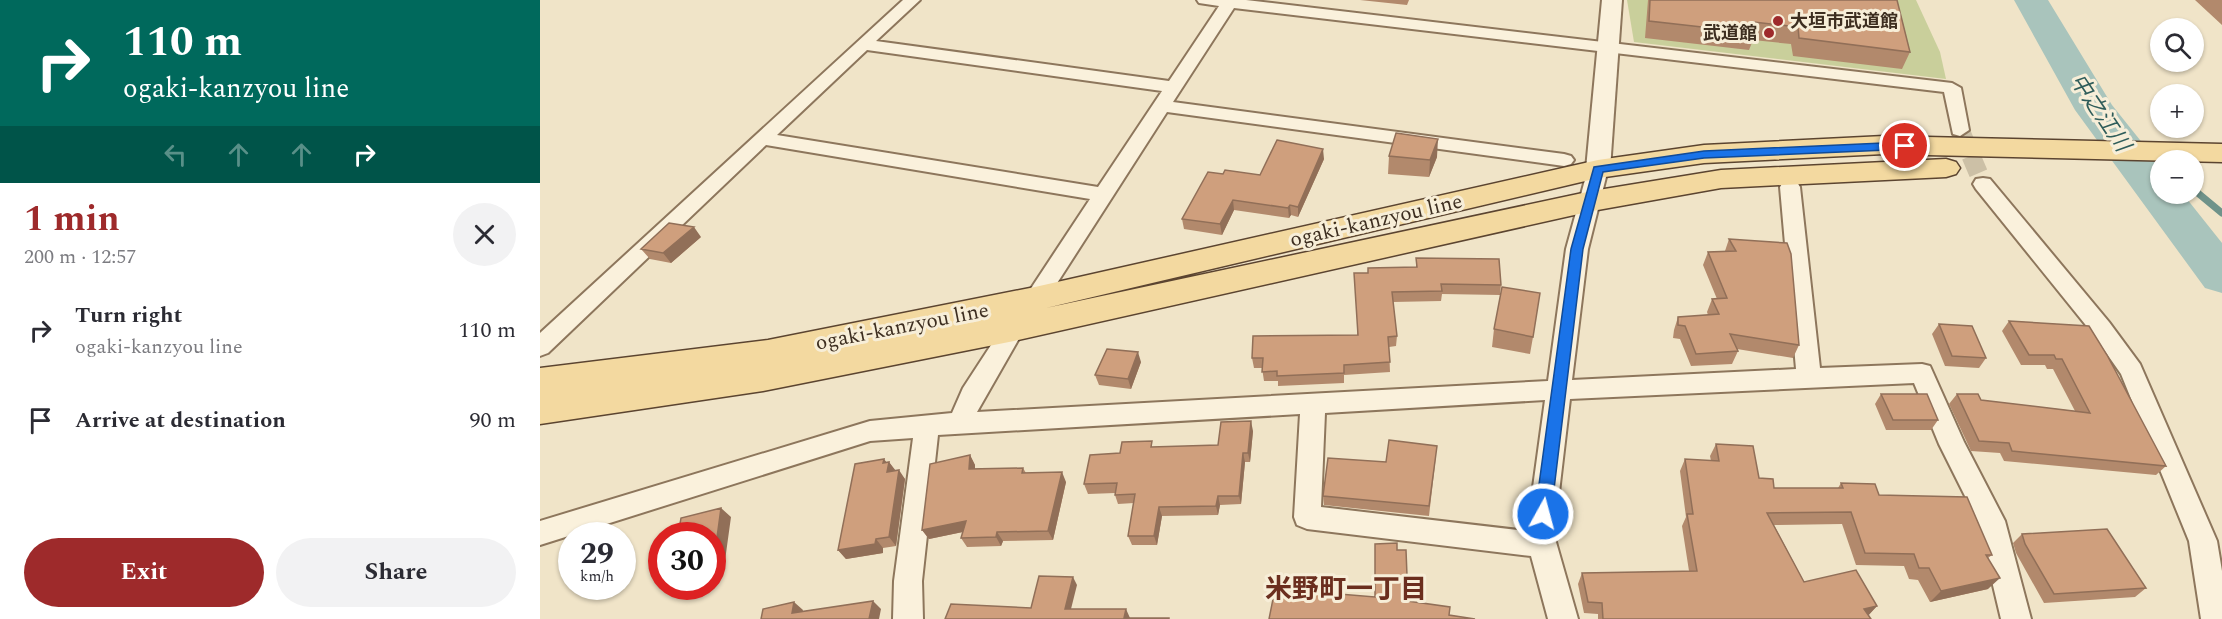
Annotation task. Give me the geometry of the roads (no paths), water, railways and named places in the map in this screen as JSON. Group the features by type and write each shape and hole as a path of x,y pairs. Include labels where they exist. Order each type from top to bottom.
{"main road":[{"name":"ogaki-kanzyou line","path":"541,404 768,353 1035,299 1598,169 1704,154 1884,145 2150,168"},
{"name":"ogaki-kanzyou line","path":"541,404 763,377 1014,328 1592,201 1721,179 2043,159 2222,153"},
{"path":"2204,170 2222,170"}],"street":[{"path":"540,347 764,139 862,44 912,0"},
{"path":"1204,0 1952,88 1960,130"},
{"path":"1563,619 1554,594 1540,535 1577,249 1592,201 1598,169 1606,49 1612,0"},
{"path":"1035,299 1230,2"},
{"path":"862,44 1173,87"},
{"path":"1160,106 1564,160"},
{"path":"764,139 1103,194"},
{"path":"1983,184 2102,328 2132,371 2151,422 2203,541 2216,619"},
{"path":"1790,187 1809,379"},
{"path":"960,423 972,395 1014,328"},
{"path":"540,533 870,431 960,423 1313,403 1922,373 1952,444 1991,521 2016,619"},
{"path":"1313,403 1307,517 1543,545"},
{"path":"908,619 908,581 927,426"}],"waterway":[{"name":"中之江川","path":"2031,0 2095,110 2222,276"},
{"path":"2095,110 2150,155"},
{"path":"2204,198 2222,213"}],"tunnel":[{"path":"1960,130 1983,184"}],"place":[{"name":"大垣市武道館","path":"1778,21"},
{"name":"武道館","path":"1769,33"}],"district":[{"name":"米野町一丁目","path":"1346,589"}]}
